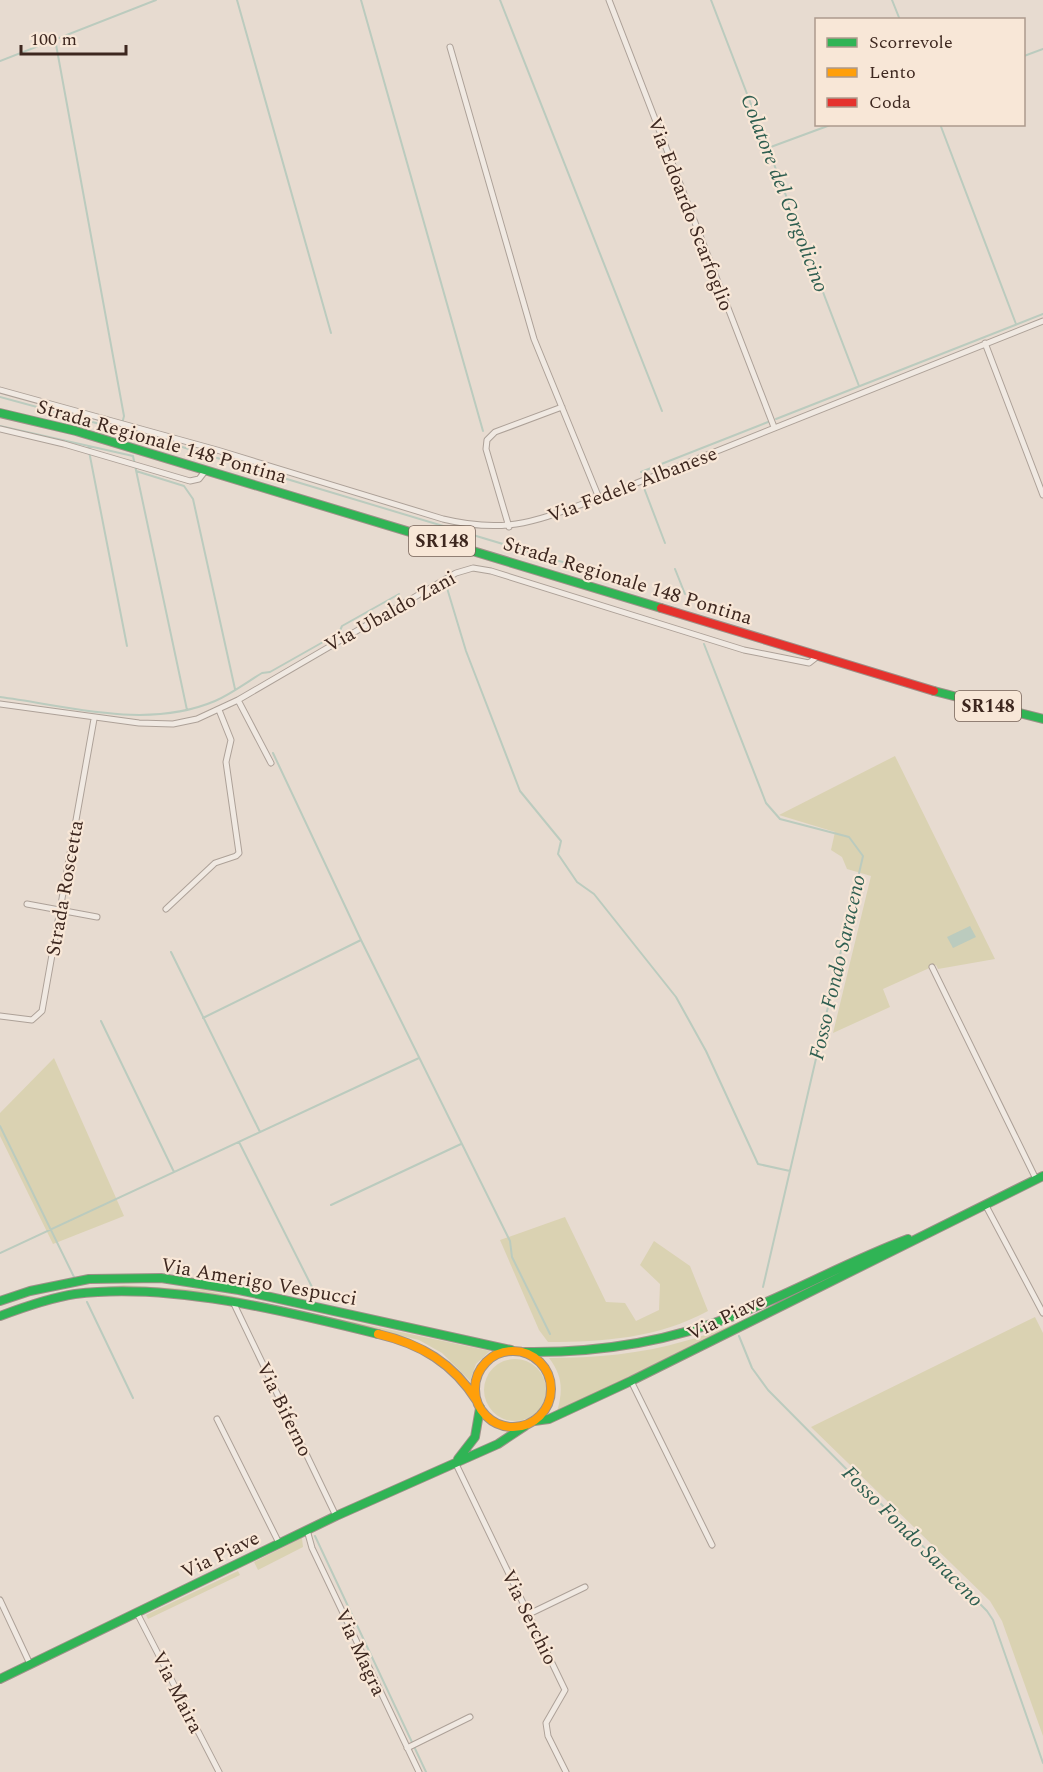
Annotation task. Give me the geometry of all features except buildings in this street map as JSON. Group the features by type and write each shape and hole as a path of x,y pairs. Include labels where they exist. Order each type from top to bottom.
{"main road":[{"name":"Strada Regionale 148 Pontina","path":"0,413 76,431 934,691 1043,719"},
{"name":"Strada Regionale 148 Pontina","path":"934,691 1043,712"},
{"name":"Via Piave","path":"525,1352 605,1351 645,1344 692,1331 753,1308 886,1247 928,1231 1040,1177"},
{"name":"Via Piave","path":"534,1421 549,1419 631,1381 880,1259 928,1231"},
{"name":"Via Amerigo Vespucci","path":"0,1301 30,1291 89,1279 161,1278 270,1296 511,1350"},
{"name":"Via Amerigo Vespucci","path":"0,1317 39,1303 106,1292 153,1292 200,1296 387,1336 417,1346 452,1367 465,1381 479,1405"},
{"path":"511,1350 525,1352 545,1366 552,1390 550,1402 534,1421 525,1426 504,1426 486,1416 479,1405 477,1378 489,1359 511,1350"},
{"name":"Via Piave","path":"455,1462 475,1442 478,1433 479,1405"},
{"name":"Via Piave","path":"0,1679 336,1516 498,1444 525,1426"}],"street":[{"name":"Via Edoardo Scarfoglio","path":"609,0 774,427"},
{"path":"450,47 522,300 599,498"},
{"name":"Via Fedele Albanese","path":"0,390 127,424 443,519 479,526 509,527 534,522 599,498 1043,321"},
{"path":"985,344 1043,495"},
{"path":"509,527 486,442 493,433 562,407"},
{"path":"0,429 190,481 199,479 206,470"},
{"name":"Via Ubaldo Zani","path":"0,704 94,719 173,724 197,719 238,700 441,582 473,568 491,571 744,650 809,663 818,656"},
{"path":"238,700 271,763"},
{"path":"166,909 214,863 239,853 226,762 231,740 219,710"},
{"name":"Strada Roscetta","path":"0,1016 32,1020 41,1013 94,719"},
{"path":"27,904 97,917"},
{"path":"932,967 1040,1177"},
{"path":"985,1204 1043,1313"},
{"name":"Via Biferno","path":"234,1303 336,1516"},
{"path":"631,1381 712,1545"},
{"path":"217,1419 279,1543"},
{"name":"Via Serchio","path":"455,1462 565,1690 546,1723 548,1736 566,1772"},
{"name":"Via Magra","path":"307,1530 312,1548 419,1772"},
{"path":"529,1614 585,1587"},
{"path":"0,1600 3,1613 30,1664"},
{"name":"Via Maira","path":"137,1612 219,1772"},
{"path":"407,1748 470,1717"}],"shaded area":[{"path":"895,756 995,959 938,969 936,965 883,989 890,1007 833,1033 871,876 847,869 842,857 831,850 835,832 779,815"},
{"path":"970,926 976,937 953,948 947,937"},
{"path":"54,1058 124,1216 53,1244 0,1136 0,1113"},
{"path":"565,1217 606,1302 625,1303 636,1321 659,1310 660,1284 640,1265 654,1241 690,1266 708,1311 670,1327 630,1337 548,1342 539,1330 500,1240"},
{"path":"124,1285 204,1290 490,1351 476,1364 470,1381 442,1353 419,1340 309,1314 182,1290 96,1290 0,1315 0,1311 45,1297"},
{"path":"763,1311 557,1412 560,1397 559,1377 549,1358 618,1354 652,1349 705,1335"},
{"path":"1035,1317 1043,1333 1043,1736 1002,1621 990,1601 811,1427"},
{"path":"515,1359 537,1368 546,1390 537,1412 515,1421 493,1412 484,1390 493,1368"},
{"path":"302,1538 303,1547 258,1570 254,1562"},
{"path":"238,1571 240,1575 148,1619 146,1615"}],"waterway":[{"name":"Colatore del Gorgolicino","path":"0,61 156,0"},
{"path":"237,0 331,333"},
{"path":"361,0 483,431"},
{"path":"500,0 662,411"},
{"name":"Colatore del Gorgolicino","path":"711,0 859,386"},
{"path":"892,0 899,18"},
{"path":"55,39 124,416 121,428"},
{"path":"1025,56 1043,49"},
{"path":"768,148 828,126"},
{"path":"941,126 1016,324"},
{"path":"776,419 1043,314"},
{"path":"0,397 155,439"},
{"path":"641,472 768,422"},
{"path":"0,426 133,456 187,710"},
{"path":"167,442 207,455"},
{"path":"88,446 127,646"},
{"path":"217,458 566,563"},
{"path":"136,471 184,486 193,499 235,689"},
{"name":"Fosso Fondo Saraceno","path":"644,488 665,543"},
{"name":"Fosso Fondo Saraceno","path":"675,569 685,594"},
{"path":"447,588 466,651 520,791 561,841 558,854 577,882 594,894 676,997 706,1051 758,1164 790,1171"},
{"path":"0,697 80,710 135,715 189,710 215,701 262,673 270,672 339,633 342,626 399,594"},
{"name":"Fosso Fondo Saraceno","path":"704,644 766,803 780,819 849,837 863,856 763,1287"},
{"path":"273,753 361,940 510,1241 512,1257 550,1334"},
{"path":"203,1018 361,940"},
{"path":"171,952 260,1132"},
{"path":"101,1021 174,1172"},
{"path":"0,1253 419,1058"},
{"path":"0,1126 74,1277"},
{"path":"239,1142 313,1289"},
{"path":"331,1205 461,1144"},
{"path":"87,1302 133,1398"},
{"name":"Fosso Fondo Saraceno","path":"739,1336 752,1368 768,1390 987,1611 993,1620 1043,1763"},
{"path":"315,1536 426,1772"}],"traffic: fast":[{"path":"0,413 76,431 661,608"},
{"path":"934,691 1043,719"},
{"path":"534,1421 549,1419 631,1381 1043,1176"},
{"path":"525,1352 606,1348 685,1332 758,1306 908,1239"},
{"path":"0,1301 30,1291 89,1279 161,1278 239,1290 511,1350"},
{"path":"0,1316 46,1300 75,1294 111,1291 149,1292 188,1295 266,1308 378,1334"},
{"path":"458,1459 475,1437 480,1408"},
{"path":"0,1679 336,1516 498,1444 525,1426"}],"traffic: slow":[{"path":"378,1334 408,1343 435,1357 457,1376 477,1401"},
{"path":"513,1351 528,1354 540,1362 548,1374 551,1389 548,1404 540,1416 528,1424 513,1427 498,1424 486,1416 478,1404 475,1389 478,1374 486,1362 498,1354 513,1351"}],"traffic: jam":[{"path":"661,608 934,691"}]}
